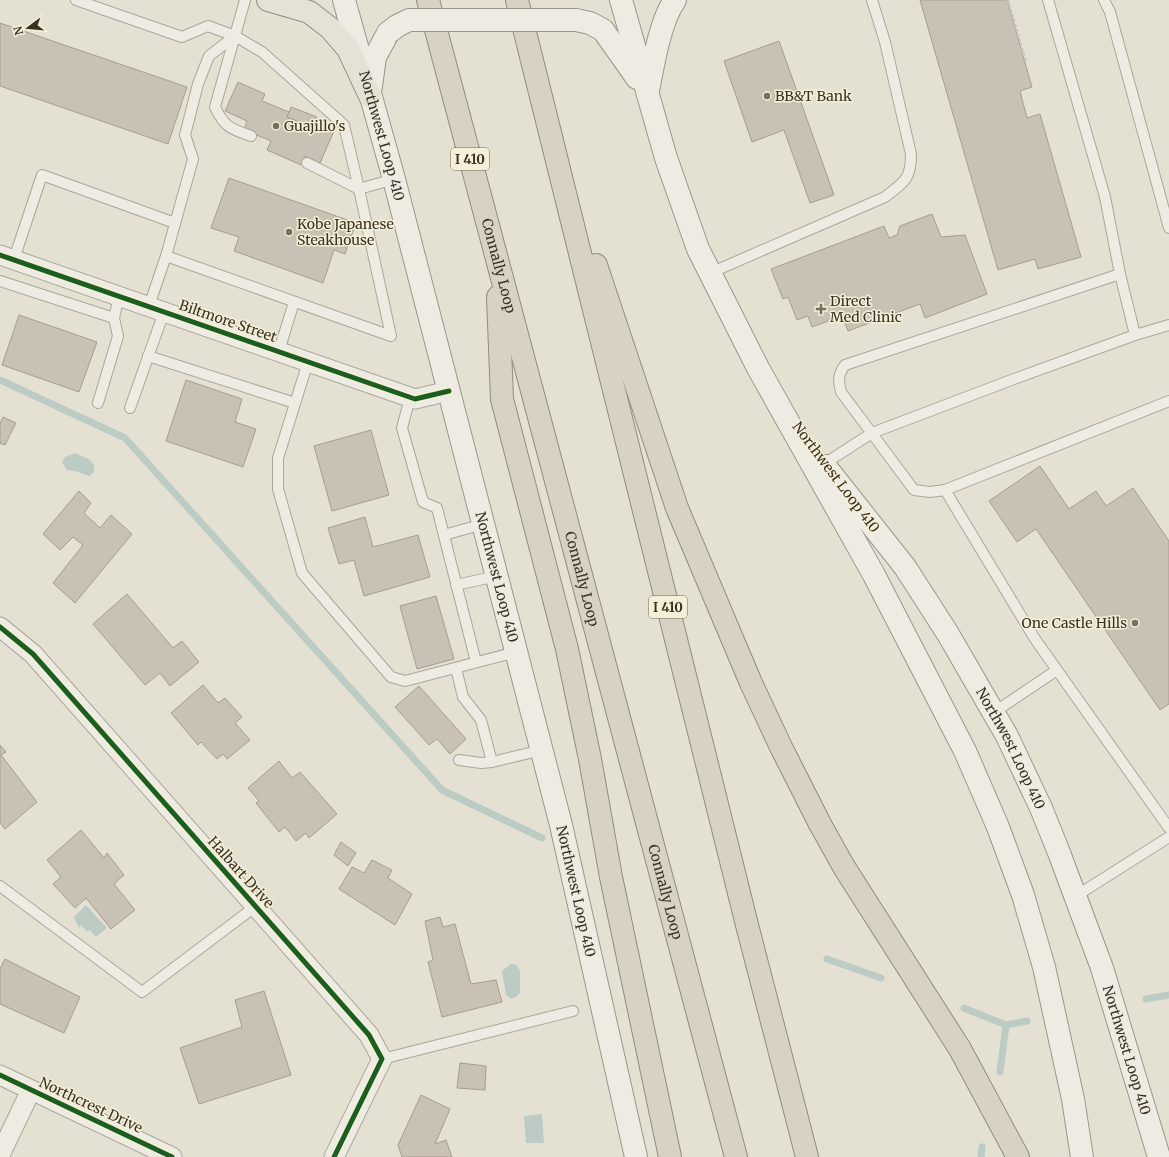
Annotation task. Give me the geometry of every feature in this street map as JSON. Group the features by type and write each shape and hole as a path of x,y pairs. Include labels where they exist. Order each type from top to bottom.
{"highway":[{"name":"Connally Loop","path":"428,0 736,1157"},
{"name":"I 410","path":"517,0 744,913 807,1157"},
{"path":"543,103 677,508 751,683 781,747 841,860 960,1050 1018,1157"},
{"path":"496,256 502,399 566,650 590,759 611,876 670,1157"}],"main road":[{"path":"268,0 309,12 330,28 348,49 370,96"},
{"name":"Northwest Loop 410","path":"344,0 394,180 542,750 636,1157"},
{"name":"Northwest Loop 410","path":"621,0 666,158 698,249 758,368 874,575 965,751 998,827 1023,895 1044,967 1073,1099 1082,1157"},
{"path":"648,94 657,48 670,7 675,0"},
{"path":"370,96 375,57 388,32 409,20 576,20 590,23 603,30 648,94"},
{"name":"Northwest Loop 410","path":"769,387 824,464 905,567 948,634 1007,736 1040,808 1076,896 1102,968 1159,1157"}],"street":[{"name":"Biltmore Street","path":"4,259 119,296 410,398 415,399 449,391"},
{"name":"Halbart Drive","path":"0,627 32,654 256,906 369,1035 382,1059"},
{"path":"334,1157 382,1059"},
{"name":"Northcrest Drive","path":"0,1075 172,1157"},
{"path":"0,1154 31,1090"}],"lane":[{"path":"76,0 91,2 182,37 208,26 234,36 262,52 344,125 391,336 166,256"},
{"path":"245,0 214,107 220,118 230,129 251,136"},
{"path":"710,273 885,197 907,178 911,168 911,154 884,42 872,0"},
{"path":"1048,0 1104,198 1135,335"},
{"path":"1104,0 1110,12 1169,228"},
{"path":"130,408 148,356 166,256 193,159 185,135 198,84 209,56 234,36"},
{"path":"307,163 359,190 394,180"},
{"path":"4,259 42,175 175,223"},
{"path":"1120,274 845,365 840,372 838,383 841,392 914,490 930,492 945,490 1169,401"},
{"path":"0,282 114,318"},
{"path":"98,403 118,336 114,318 119,296"},
{"path":"279,351 294,302"},
{"path":"824,464 872,433 1135,335 1169,325"},
{"path":"148,356 295,403"},
{"path":"308,362 278,458 278,489 302,573 390,678 405,681 516,652"},
{"path":"410,398 402,428 423,502 437,508 476,662"},
{"path":"945,490 1035,639 1169,828"},
{"path":"444,535 484,524"},
{"path":"456,585 497,576"},
{"path":"456,668 463,697 481,720 492,762"},
{"path":"993,713 1057,670"},
{"path":"459,760 481,763 492,762 542,750"},
{"path":"1076,896 1167,842"},
{"path":"0,886 142,992 256,906"},
{"path":"382,1059 573,1012"}],"path":[{"path":"1008,0 1026,62"}],"shaded area":[{"path":"75,453 89,459 94,465 94,472 89,476 67,470 62,462 65,457"},
{"path":"86,905 107,928 96,937 90,930 87,932 81,925 79,928 74,917"},
{"path":"511,964 517,965 520,971 520,993 511,999 506,995 502,971"},
{"path":"542,1114 544,1143 526,1143 524,1116"}],"building":[{"path":"920,0 1007,0 1032,87 1020,91 1027,118 1040,114 1081,257 1038,269 1035,259 998,270"},
{"path":"0,23 187,87 168,144 0,86"},
{"name":"BB&T Bank","path":"779,41 834,195 810,203 784,130 752,142 724,61"},
{"name":"Guajillo's","path":"238,82 265,94 262,101 289,112 287,117 313,128 315,123 334,131 320,163 305,156 301,165 267,150 271,141 244,130 247,121 225,111"},
{"path":"291,107 317,117 313,128 287,117"},
{"name":"Kobe Japanese Steakhouse","path":"229,178 356,223 345,254 334,250 323,283 234,251 239,237 211,228"},
{"path":"932,214 941,237 965,235 987,294 925,318 920,304 848,331 842,316 812,327 808,316 797,320 788,297 783,299 771,269 884,226 889,238 897,235 900,226"},
{"path":"19,315 97,342 79,392 2,365"},
{"path":"186,380 242,399 235,422 256,429 243,467 166,441"},
{"path":"3,417 16,423 5,445 0,443 0,423"},
{"path":"371,430 389,495 332,511 314,446"},
{"name":"One Castle Hills","path":"1040,466 1069,509 1096,491 1106,506 1133,488 1169,541 1169,704 1160,710 1036,529 1017,542 989,501"},
{"path":"79,491 91,503 84,513 100,528 111,515 132,534 75,603 53,583 83,545 73,537 60,550 43,534"},
{"path":"365,517 373,547 418,535 430,577 364,596 354,560 339,564 328,528"},
{"path":"127,594 173,648 182,641 199,662 170,686 160,673 145,685 93,624"},
{"path":"436,596 454,659 417,669 400,606"},
{"path":"203,685 218,703 225,698 242,717 235,723 250,740 227,759 223,754 217,759 201,742 198,745 171,713"},
{"path":"419,686 466,739 450,754 437,739 429,745 395,707"},
{"path":"0,745 6,752 1,755 37,802 5,829 0,823"},
{"path":"279,761 292,778 300,772 337,814 309,838 306,833 296,841 285,827 279,832 256,803 259,801 248,788"},
{"path":"81,830 104,858 107,853 124,875 114,884 135,910 111,929 86,898 75,908 53,884 61,877 47,860"},
{"path":"341,842 356,853 348,866 334,855"},
{"path":"372,860 392,870 388,878 412,894 395,925 339,889 352,867 364,873"},
{"path":"440,917 443,927 455,924 471,984 496,980 502,1002 442,1017 428,962 433,960 425,921"},
{"path":"5,959 80,997 64,1033 0,1004 0,969"},
{"path":"264,991 291,1075 199,1104 180,1048 242,1027 235,1000"},
{"path":"460,1063 486,1066 485,1090 457,1088"},
{"path":"421,1095 450,1109 435,1144 446,1140 452,1157 402,1157 398,1145"}],"waterway":[{"path":"0,380 125,438 442,790 542,838"},
{"path":"827,959 881,978"},
{"path":"1146,999 1169,995"},
{"path":"964,1008 1006,1025 1027,1021"},
{"path":"1000,1072 1006,1025"},
{"path":"981,1157 982,1147"}],"cycle path":[{"path":"0,255 415,399 449,391"},
{"path":"0,627 33,654 369,1035 382,1059 334,1157"},
{"path":"0,1075 172,1157"}],"place":[{"name":"BB&T Bank","path":"767,96"},
{"name":"Guajillo's","path":"276,126"},
{"name":"Kobe Japanese Steakhouse","path":"289,232"},
{"name":"Direct Med Clinic","path":"821,309"},
{"name":"One Castle Hills","path":"1135,623"}]}
